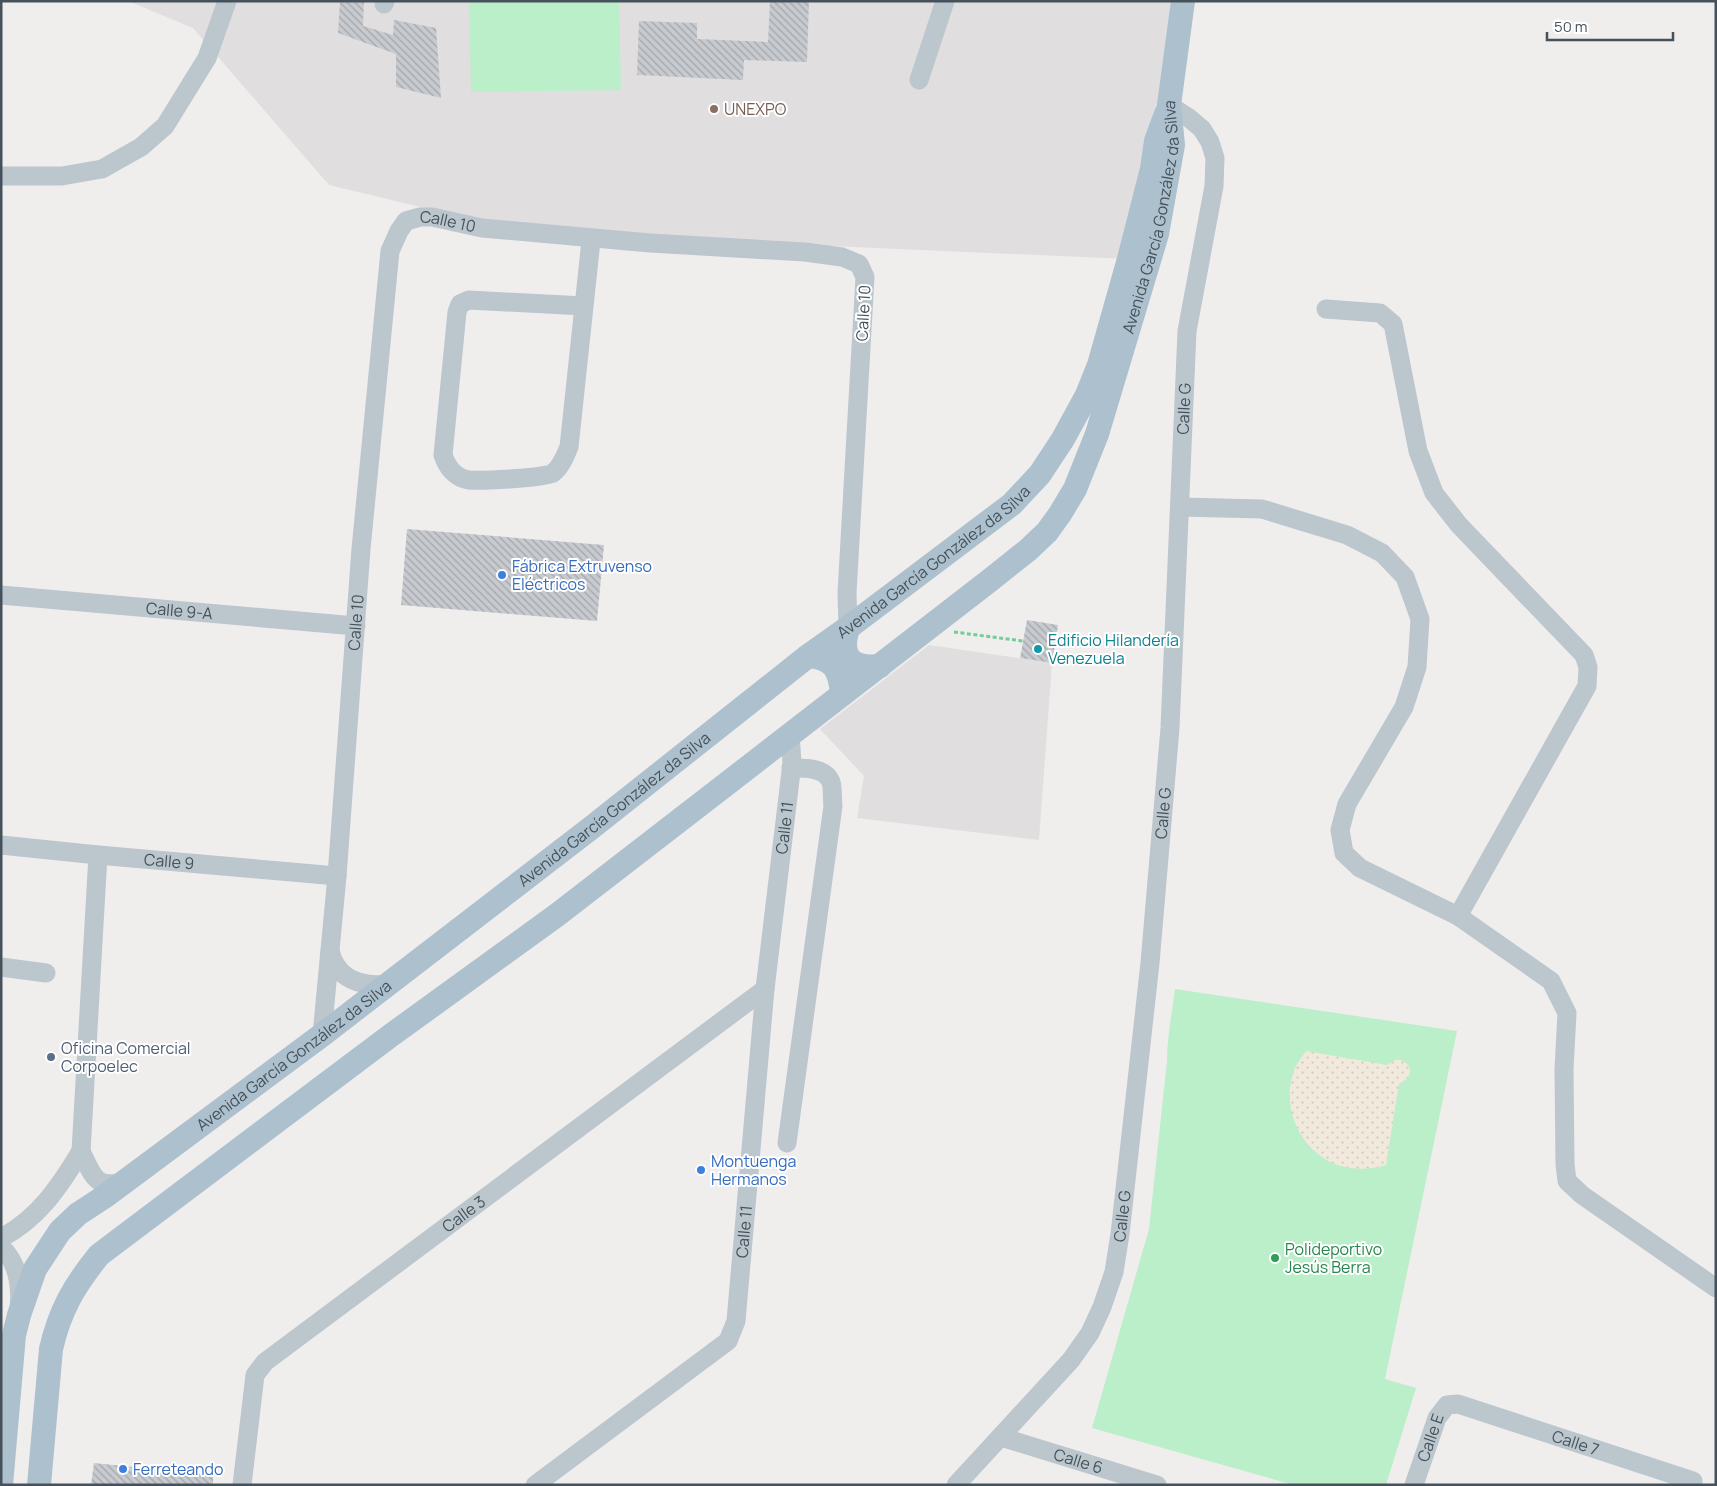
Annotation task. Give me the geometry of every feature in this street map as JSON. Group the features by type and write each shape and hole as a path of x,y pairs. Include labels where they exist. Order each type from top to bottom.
{"main road":[{"path":"1169,105 1183,1"},
{"name":"Avenida García González da Silva","path":"1,1485 14,1334 34,1269 60,1231 78,1214 127,1180 322,1035 591,828 808,656 1012,504 1040,474 1063,439 1087,395 1099,365 1140,217 1152,169 1156,141 1169,105"},
{"name":"Avenida García González da Silva","path":"39,1485 51,1349 55,1333 71,1293 100,1255 390,1036 557,915 1040,540 1060,514 1075,489 1089,457 1157,234 1173,145 1169,105"},
{"path":"848,628 845,639 849,658 855,664 866,667 880,666"},
{"path":"808,656 817,657 834,665 841,679 842,694"}],"street":[{"path":"1,176 62,176 102,169 142,147 164,126 207,58 227,1"},
{"path":"919,80 945,1"},
{"name":"Calle G","path":"956,1485 1071,1360 1090,1333 1102,1307 1114,1272 1122,1215 1152,934 1170,728 1187,331 1214,186 1215,158 1210,142 1202,129 1169,105"},
{"name":"Calle 10","path":"322,1035 337,876 361,549 390,251 406,221 420,217 432,217 482,228 650,244 805,252 842,258 859,264 865,277 865,282 847,593 848,628"},
{"path":"584,306 469,300 460,304 457,312 443,455 447,466 469,480 540,477 552,474 563,462 569,447 584,306 590,238"},
{"path":"1326,309 1380,313 1394,324 1418,451 1434,493 1459,525 1584,655 1588,667 1586,686 1458,916"},
{"path":"1180,507 1262,509 1347,536 1382,553 1405,576 1420,618 1417,667 1404,707 1347,804 1340,830 1344,852 1360,868 1458,916 1551,981 1567,1013 1564,1068 1565,1164 1568,1181 1582,1195 1716,1288"},
{"name":"Calle 9-A","path":"1,596 356,626"},
{"name":"Calle 11","path":"536,1485 728,1341 736,1321 765,988 791,766 790,734"},
{"path":"770,750 791,766 809,768 825,774 831,782 833,806 787,1142"},
{"name":"Calle 9","path":"1,845 337,876"},
{"path":"1,1238 21,1226 60,1186 81,1151 98,855"},
{"path":"330,951 333,962 341,973 361,984 374,986 388,984"},
{"path":"1,967 46,974"},
{"name":"Calle 3","path":"242,1485 255,1375 265,1362 765,988"},
{"path":"81,1151 92,1175 101,1183 113,1184 127,1180"},
{"path":"1,1247 12,1261 16,1272 20,1298 19,1315"},
{"name":"Calle 7","path":"1458,1404 1693,1481"},
{"name":"Calle E","path":"1414,1485 1437,1418 1446,1405 1458,1404"},
{"name":"Calle 6","path":"1001,1437 1157,1485"}],"path":[{"path":"926,630 1023,640"}],"shaded area":[{"name":"UNEXPO","path":"128,1 1182,1 1129,259 650,238 483,222 329,185 193,28"},
{"path":"929,645 1052,663 1039,840 857,818 864,776 820,729"}],"green space":[{"path":"469,1 619,1 621,90 471,92"},
{"name":"Polideportivo Jesús Berra","path":"1175,989 1457,1031 1385,1379 1416,1388 1386,1485 1294,1485 1092,1428 1149,1229"}],"sand":[{"path":"1306,1051 1387,1065 1395,1060 1401,1060 1409,1066 1410,1072 1408,1077 1399,1084 1386,1165 1374,1168 1352,1168 1336,1164 1321,1156 1309,1146 1300,1133 1290,1103 1290,1087 1295,1068"}],"building":[{"path":"340,1 364,1 363,26 393,35 394,20 436,28 441,98 396,87 396,54 338,33"},
{"path":"770,1 809,1 807,62 744,60 743,80 637,75 639,21 697,23 697,39 768,42"},
{"name":"Fábrica Extruvenso Eléctricos","path":"407,529 604,545 597,621 401,605"},
{"name":"Edificio Hilandería Venezuela","path":"1027,620 1058,625 1052,663 1020,658"},
{"name":"Ferreteando","path":"94,1463 213,1475 213,1485 91,1485"}],"place":[{"name":"UNEXPO","path":"714,109"},
{"name":"Fábrica Extruvenso Eléctricos","path":"502,575"},
{"name":"Edificio Hilandería Venezuela","path":"1038,649"},
{"name":"Oficina Comercial Corpoelec","path":"51,1057"},
{"name":"Montuenga Hermanos","path":"701,1170"},
{"name":"Polideportivo Jesús Berra","path":"1275,1258"},
{"name":"Ferreteando","path":"123,1469"}]}
